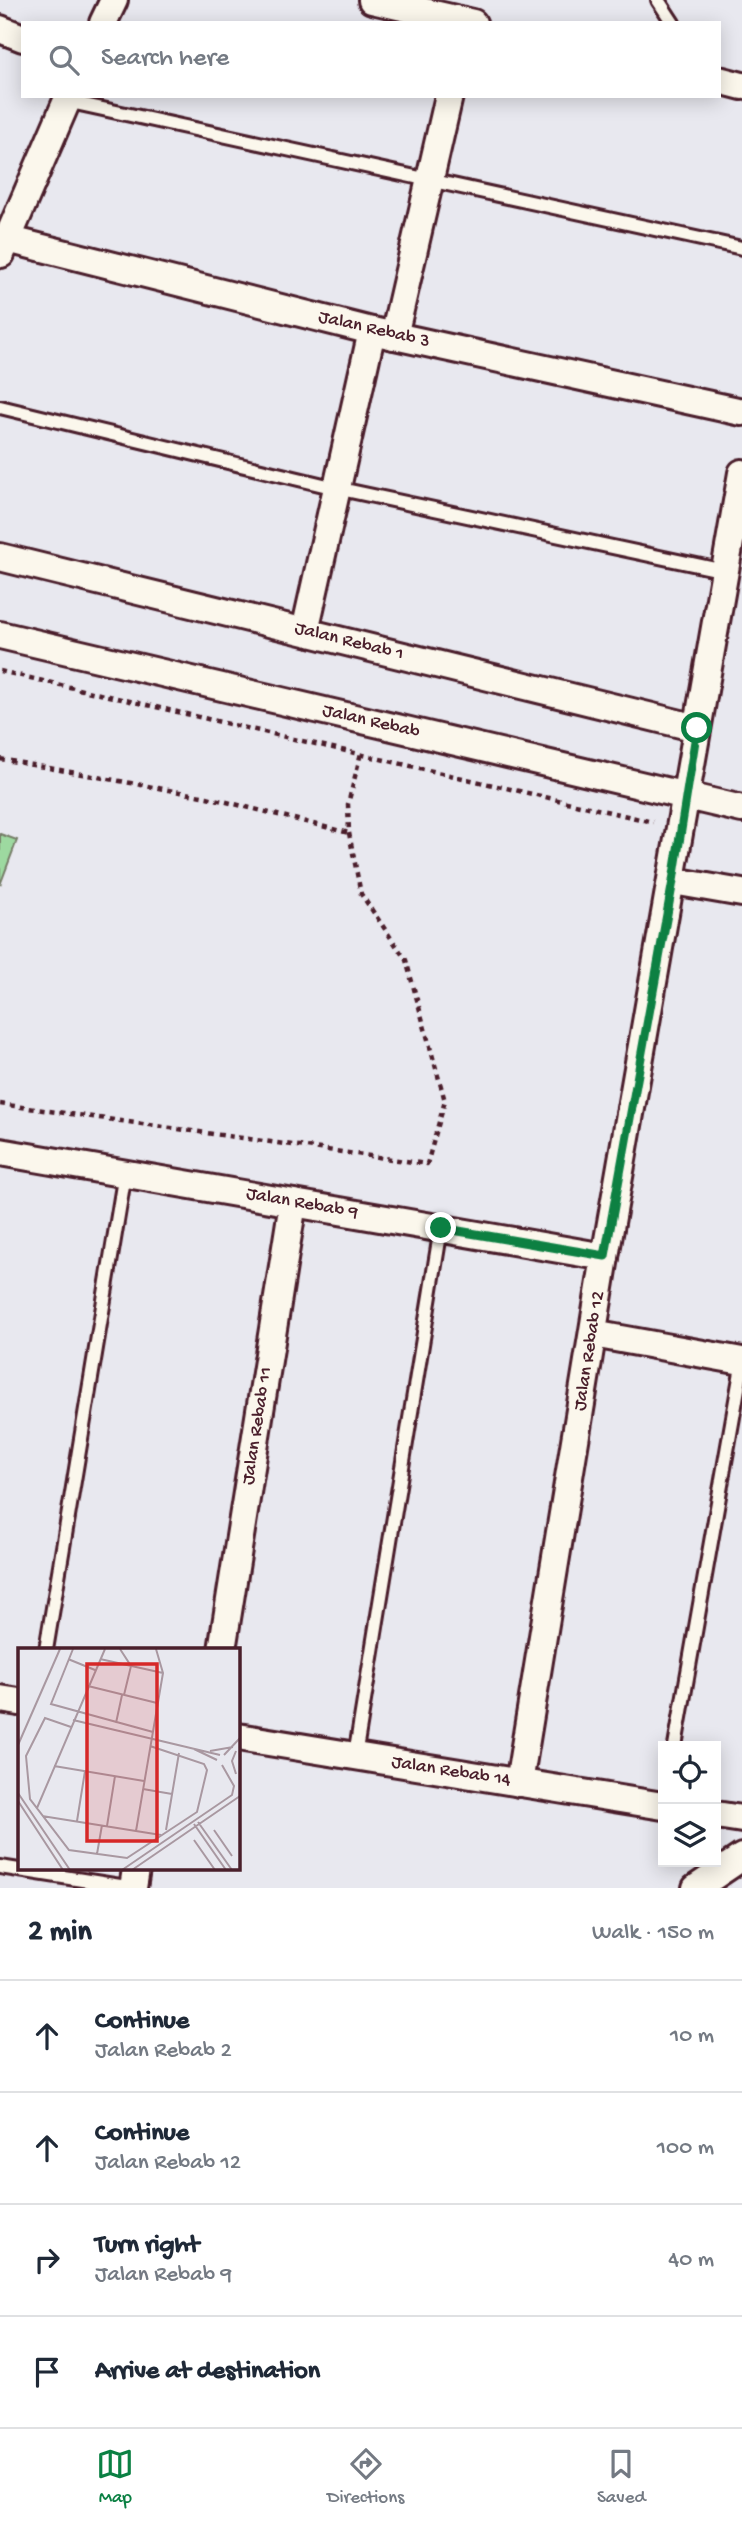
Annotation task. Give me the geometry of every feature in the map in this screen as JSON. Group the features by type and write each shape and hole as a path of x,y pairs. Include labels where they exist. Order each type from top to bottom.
{"street":[{"path":"104,21 114,0"},
{"path":"372,0 465,17"},
{"path":"0,29 21,37"},
{"path":"721,81 742,86"},
{"path":"305,631 336,488 430,179 449,98"},
{"path":"4,247 67,99"},
{"name":"Jalan Rebab 3","path":"4,247 742,412"},
{"name":"Jalan Rebab 12","path":"519,1783 605,1256 673,881 742,473"},
{"name":"Jalan Rebab 1","path":"0,557 697,728"},
{"name":"Jalan Rebab","path":"0,635 742,809"},
{"path":"673,881 742,893"},
{"name":"Jalan Rebab 9","path":"0,1152 605,1256"},
{"name":"Jalan Rebab 11","path":"222,1648 293,1202"},
{"path":"593,1334 742,1364"},
{"path":"0,1699 18,1702"},
{"name":"Jalan Rebab 14","path":"240,1737 658,1805"},
{"path":"721,1816 742,1819"},
{"path":"696,1888 742,1857"},
{"path":"133,1888 136,1870"}],"lane":[{"path":"658,0 672,21"},
{"path":"67,99 742,248"},
{"path":"0,407 336,488 725,571"},
{"path":"46,1648 125,1173"},
{"path":"355,1756 441,1228"},
{"path":"676,1741 742,1364"},
{"path":"0,1867 18,1870"},
{"path":"19,1870 133,1888"}],"path":[{"path":"0,671 663,824"},
{"path":"0,1104 428,1164 445,1101 406,960 361,894 349,833 348,804 369,721"},
{"path":"0,759 207,797 349,833"}],"green space":[{"path":"0,834 17,840 0,885"}],"route":[{"path":"441,1228 605,1256 673,881 697,728"}]}
